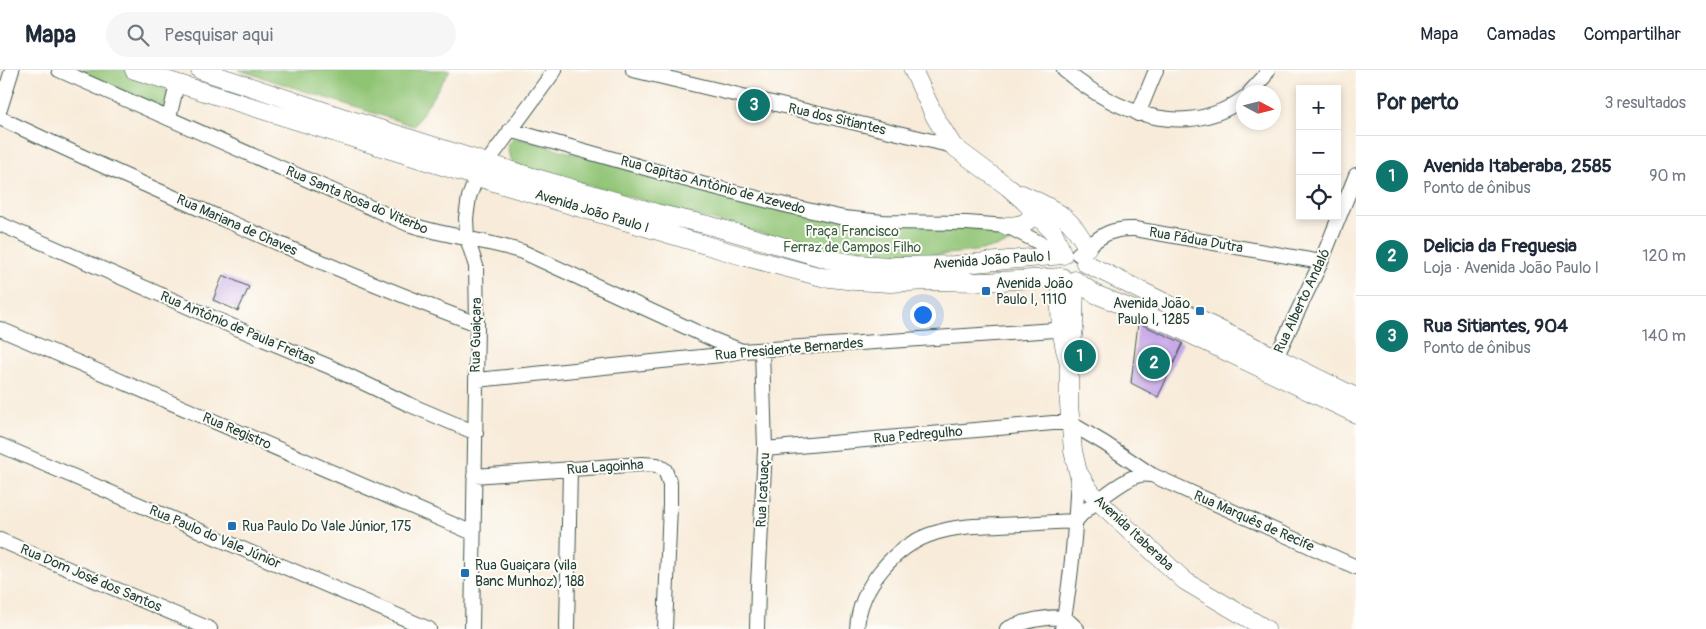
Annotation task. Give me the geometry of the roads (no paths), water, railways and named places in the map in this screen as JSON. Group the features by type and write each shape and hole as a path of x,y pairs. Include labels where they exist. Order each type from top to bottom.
{"main road":[{"name":"Avenida João Paulo I","path":"134,70 177,84 482,170 708,225 793,250 844,262 892,266 954,265 1078,255"},
{"name":"Avenida João Paulo I","path":"200,70 482,170 746,257 822,277 890,283 928,281 986,282 1068,278"},
{"path":"913,70 935,117 953,146 1008,187 1078,255 1356,414"},
{"path":"1008,187 1057,212 1069,220 1080,235 1078,255 1083,275 1068,278"},
{"path":"1007,226 1029,221 1032,216 1032,210"},
{"name":"Avenida Itaberaba","path":"1078,255 1057,264 1059,273 1068,278 1067,329 1070,423 1073,451 1078,472 1099,502 1185,581 1266,629"},
{"path":"1068,278 1095,294 1356,397"}],"street":[{"path":"0,109 12,70"},
{"name":"Rua Santa Rosa do Viterbo","path":"59,70 408,224 437,233 498,244 523,252 714,340 742,351"},
{"name":"Rua Guaiçara","path":"472,629 477,324 476,266 467,238 466,208 469,197 482,170 555,70"},
{"name":"Rua dos Sitiantes","path":"634,70 953,146"},
{"path":"1064,70 1109,102 1138,114 1176,119 1207,117 1221,112 1236,103"},
{"path":"1138,114 1156,70"},
{"path":"1257,85 1268,70"},
{"path":"169,118 177,84"},
{"name":"Rua Mariana de Chaves","path":"0,118 93,162 312,258 402,296 477,324"},
{"name":"Rua Capitão Antônio de Azevedo","path":"510,130 702,184 789,206 844,218 883,222 974,223 1007,226 1078,255"},
{"name":"Rua Alberto Andaló","path":"1273,365 1321,262 1356,175"},
{"name":"Rua Antônio de Paula Freitas","path":"0,224 234,327 328,366 408,404 476,433"},
{"name":"Rua Pádua Dutra","path":"1078,255 1107,232 1135,229 1321,262"},
{"name":"Rua Registro","path":"0,329 473,534"},
{"name":"Rua Presidente Bernardes","path":"476,380 721,355 742,351 1067,329"},
{"name":"Rua Icatuaçu","path":"757,629 766,449 762,350"},
{"name":"Rua Pedregulho","path":"766,449 1070,423"},
{"name":"Rua Marquês de Recife","path":"1070,423 1152,475 1356,567"},
{"name":"Rua Paulo do Vale Júnior","path":"0,445 429,629"},
{"path":"1120,484 1124,468 1121,454"},
{"name":"Rua Lagoinha","path":"474,476 650,464 662,468 668,474 670,505 665,629"},
{"path":"567,629 570,470"},
{"path":"1063,623 1068,597 1076,521 1078,472"},
{"path":"857,629 866,592 874,579 897,555 920,539 934,533 955,528 1076,521 1090,506 1099,502 1120,484 1140,475 1152,475"},
{"name":"Rua Dom José dos Santos","path":"0,540 210,629"},
{"path":"1007,629 1026,621 1044,617 1077,629"}],"place":[{"name":"Rua Sitiantes, 904","path":"754,105"},
{"name":"Avenida João Paulo I, 1110","path":"986,291"},
{"name":"Avenida João Paulo I, 1285","path":"1200,311"},
{"name":"Avenida Itaberaba, 2585","path":"1080,356"},
{"name":"Delicia da Freguesia","path":"1154,363"},
{"name":"Rua Paulo Do Vale Júnior, 175","path":"232,526"},
{"name":"Rua Guaiçara (vila Banc Munhoz), 188","path":"465,573"}],"park label":[{"name":"Praça Francisco Ferraz de Campos Filho","path":"852,240"}]}
